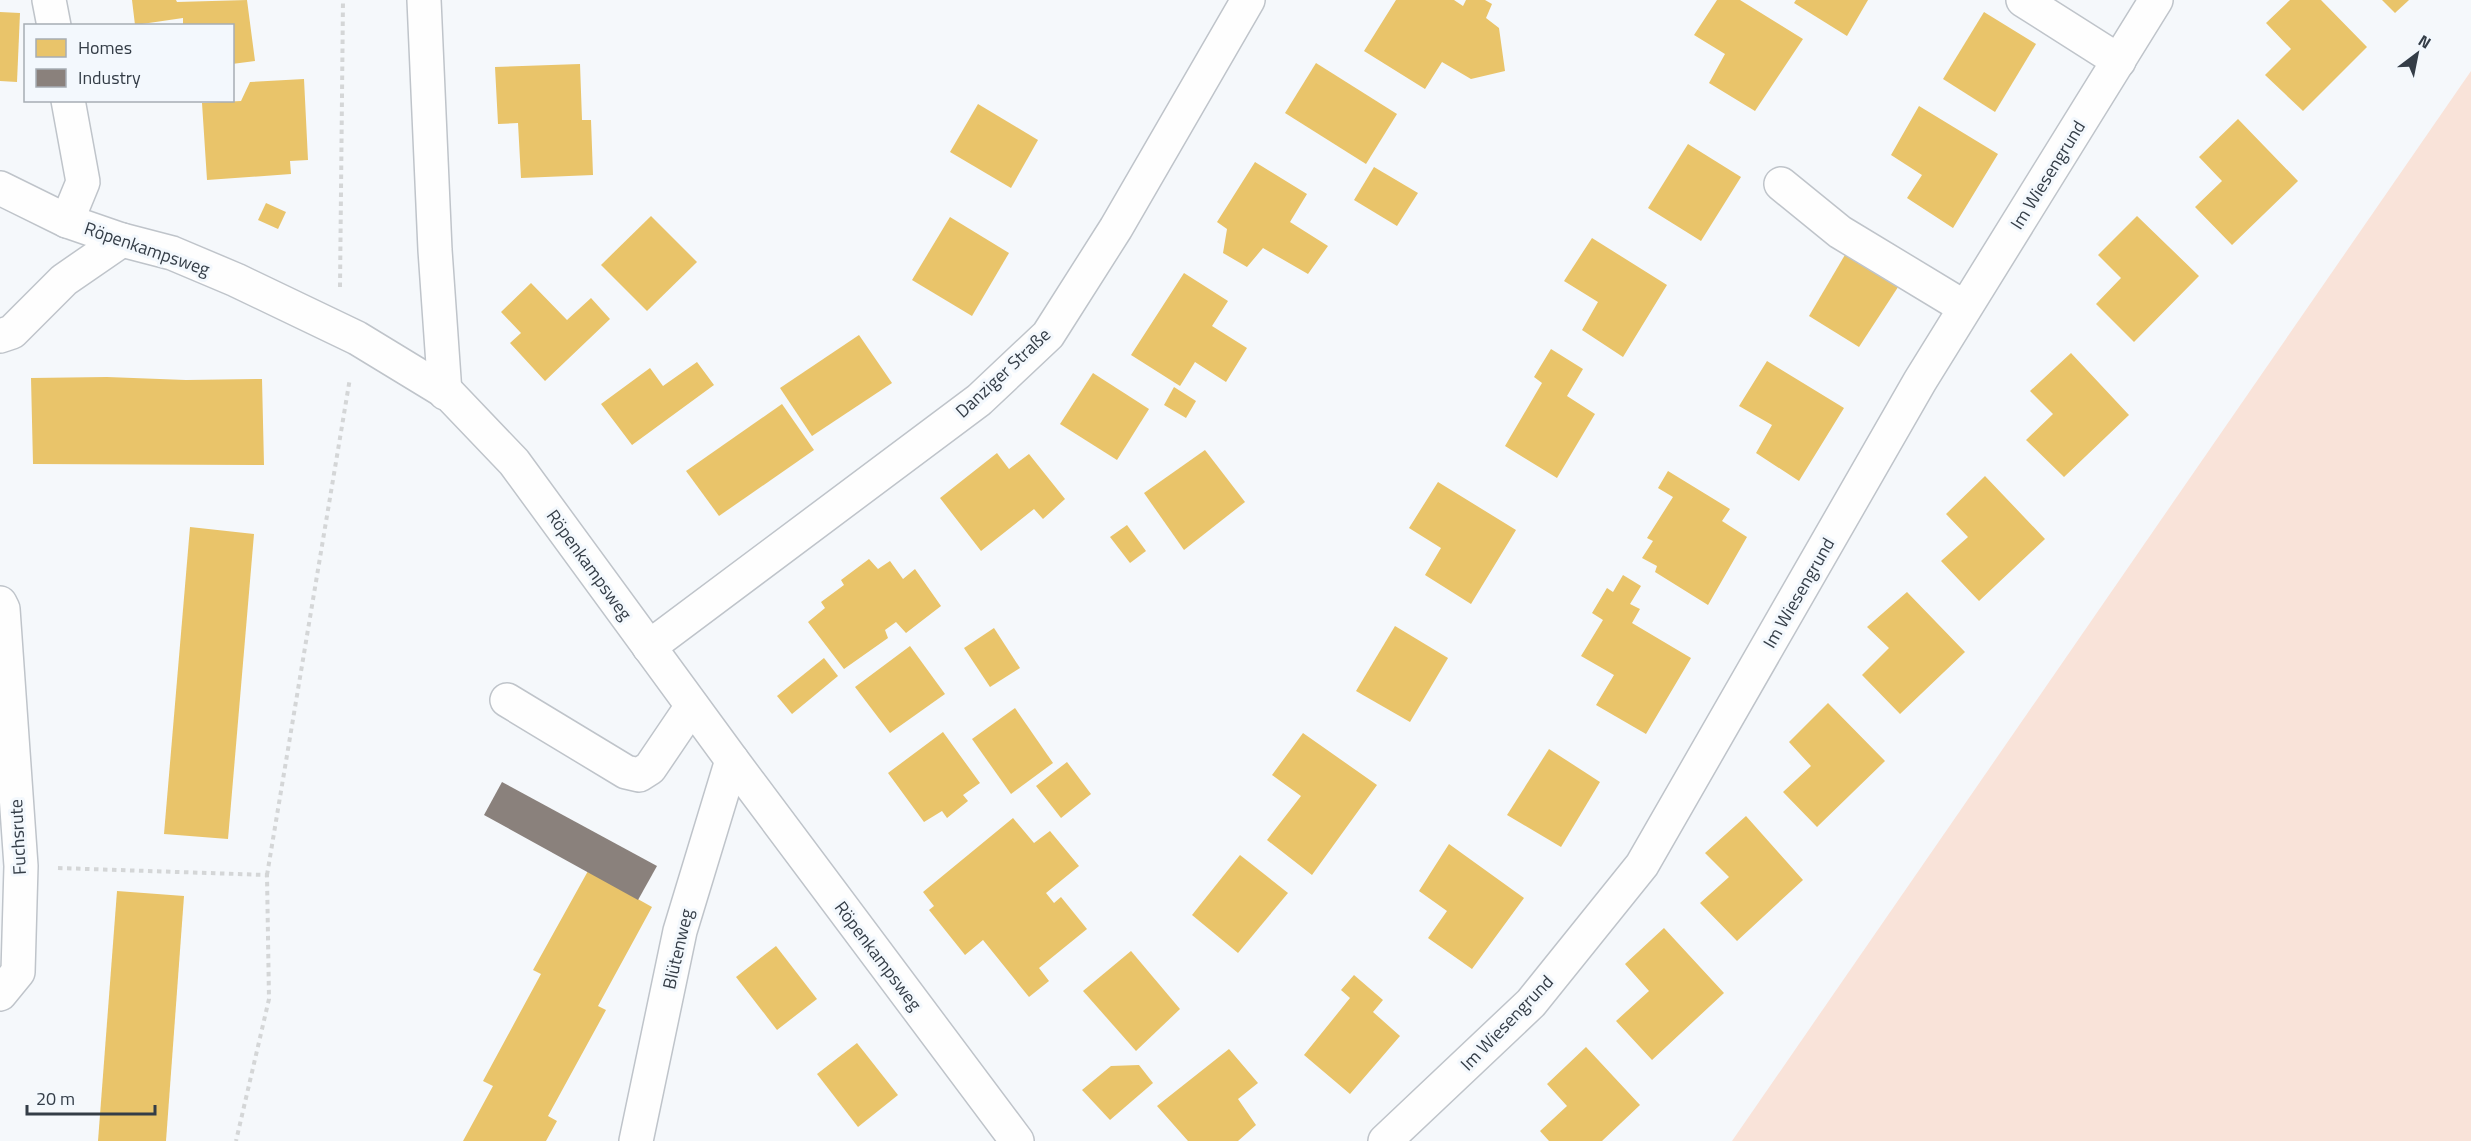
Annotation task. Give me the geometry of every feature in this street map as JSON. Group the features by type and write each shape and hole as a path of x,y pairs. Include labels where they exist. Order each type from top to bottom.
{"street":[{"path":"49,0 54,24"},
{"path":"424,0 435,250 445,393"},
{"name":"Danziger Straße","path":"649,647 979,400 1048,335 1116,228 1248,0"},
{"path":"2023,0 2119,61"},
{"name":"Im Wiesengrund","path":"1385,1141 1531,1004 1642,866 1964,307 2156,0"},
{"path":"67,221 83,182 68,102"},
{"path":"1781,184 1840,232 1964,307"},
{"name":"Röpenkampsweg","path":"0,188 67,221 122,240 172,253 236,280 348,334 445,393 514,462 732,760 1017,1141"},
{"path":"0,336 12,332 64,280 122,240"},
{"name":"Fuchsrute","path":"0,603 3,609 21,866 18,972 0,994"},
{"path":"507,700 626,772 639,775 650,768 692,706"},
{"name":"Blütenweg","path":"636,1141 680,931 732,760"}],"path":[{"path":"236,1141 269,999 267,875 348,334 343,0"},
{"path":"21,866 267,875"}],"shaded area":[{"path":"2471,71 2471,1141 1732,1141"}],"building: Homes":[{"path":"132,0 176,0 177,2 247,0 255,61 234,64 234,24 183,24 183,18 135,24"},
{"path":"1396,0 1454,0 1463,6 1466,0 1485,0 1492,4 1486,18 1499,28 1505,71 1471,79 1442,62 1425,89 1364,51"},
{"path":"1717,0 1740,0 1803,39 1755,111 1709,83 1725,54 1694,35"},
{"path":"1796,0 1868,0 1847,36 1794,3"},
{"path":"2290,0 2321,0 2367,47 2303,111 2265,75 2291,49 2266,23"},
{"path":"2382,0 2409,0 2395,13"},
{"path":"0,12 20,13 17,82 0,81"},
{"path":"1984,12 2036,44 1995,112 1943,79"},
{"path":"1316,63 1397,114 1366,164 1285,113"},
{"path":"580,64 582,120 591,120 593,175 521,178 518,123 498,124 495,67"},
{"path":"304,79 308,160 290,161 291,174 207,180 202,103 241,101 250,82"},
{"path":"978,104 1038,140 1011,188 950,152"},
{"path":"1919,106 1998,154 1953,228 1907,198 1922,175 1891,155"},
{"path":"2238,119 2298,181 2232,245 2195,207 2222,181 2199,157"},
{"path":"1688,144 1741,177 1701,241 1648,208"},
{"path":"1255,162 1307,194 1290,222 1328,246 1308,274 1263,248 1247,267 1223,253 1227,229 1217,222"},
{"path":"1374,167 1418,193 1397,226 1354,200"},
{"path":"266,203 286,212 278,229 258,220"},
{"path":"651,216 697,262 647,311 601,265"},
{"path":"2137,216 2199,276 2134,342 2096,304 2121,278 2098,255"},
{"path":"950,217 1009,253 972,316 912,280"},
{"path":"1592,238 1667,285 1623,357 1582,330 1598,302 1564,281"},
{"path":"1849,248 1902,281 1859,347 1809,316"},
{"path":"1184,273 1228,301 1212,326 1247,348 1226,382 1195,362 1180,386 1131,355"},
{"path":"531,283 567,320 591,298 610,319 545,381 510,343 521,333 501,312"},
{"path":"859,335 892,383 812,436 780,388"},
{"path":"1551,349 1583,369 1567,396 1595,414 1557,478 1505,446 1542,383 1534,377"},
{"path":"2071,353 2129,415 2064,477 2026,440 2053,414 2030,391"},
{"path":"1767,361 1844,408 1799,481 1756,453 1772,425 1739,406"},
{"path":"697,362 714,385 632,445 601,404 650,368 663,386"},
{"path":"1093,373 1149,409 1117,460 1060,424"},
{"path":"107,377 186,380 262,379 264,465 33,464 31,378"},
{"path":"1174,387 1196,401 1186,418 1164,405"},
{"path":"782,404 814,450 719,516 686,471"},
{"path":"1205,450 1245,502 1184,550 1144,493"},
{"path":"997,453 1009,469 1029,454 1065,499 1043,519 1034,509 981,551 940,498"},
{"path":"1668,471 1730,509 1722,521 1747,537 1708,605 1655,572 1657,566 1642,558 1653,541 1647,538 1673,497 1658,488"},
{"path":"1985,476 2045,539 1979,601 1941,561 1968,537 1946,514"},
{"path":"1438,482 1516,530 1471,604 1425,575 1441,548 1409,528"},
{"path":"1127,525 1146,551 1130,563 1110,537"},
{"path":"190,527 254,534 228,839 164,834"},
{"path":"869,559 878,569 890,561 903,579 915,569 941,606 906,633 896,622 885,630 888,638 844,669 808,622 825,608 821,602 844,585 841,580"},
{"path":"1623,575 1641,586 1630,604 1640,609 1632,623 1691,658 1646,734 1596,705 1614,675 1581,656 1603,620 1592,613 1607,588 1613,592"},
{"path":"1907,592 1965,652 1900,714 1862,675 1889,648 1867,627"},
{"path":"1395,626 1448,658 1410,722 1356,691"},
{"path":"994,628 1020,668 990,687 964,648"},
{"path":"910,646 945,694 890,733 855,687"},
{"path":"824,658 838,676 792,714 777,696"},
{"path":"1828,703 1885,761 1817,827 1783,792 1811,766 1789,742"},
{"path":"1015,708 1053,763 1011,794 972,739"},
{"path":"943,732 980,783 963,795 968,801 947,818 942,811 924,822 888,773"},
{"path":"1303,733 1377,785 1312,875 1267,840 1301,796 1272,775"},
{"path":"1549,749 1600,782 1561,847 1507,815"},
{"path":"1067,762 1091,794 1061,818 1036,786"},
{"path":"1746,816 1803,880 1737,941 1700,903 1729,877 1705,853"},
{"path":"1013,818 1034,843 1050,831 1079,866 1046,893 1054,903 1061,897 1087,929 1039,968 1049,981 1029,997 983,940 965,955 929,910 934,906 923,892"},
{"path":"1449,844 1524,898 1472,969 1428,938 1447,911 1419,891"},
{"path":"1240,855 1288,893 1238,953 1192,915"},
{"path":"588,871 652,907 598,1006 606,1010 548,1116 557,1121 546,1141 463,1141 493,1086 483,1081 541,974 533,970"},
{"path":"117,891 184,896 166,1141 98,1141"},
{"path":"1664,928 1724,993 1652,1060 1616,1021 1649,991 1625,964"},
{"path":"776,946 817,999 777,1030 736,977"},
{"path":"1131,951 1180,1009 1136,1051 1083,991"},
{"path":"1354,975 1383,1000 1373,1012 1400,1036 1350,1094 1304,1055 1350,998 1341,990"},
{"path":"857,1043 898,1095 858,1127 817,1074"},
{"path":"1586,1047 1640,1105 1602,1141 1549,1141 1540,1131 1567,1106 1547,1084"},
{"path":"1229,1049 1258,1083 1238,1099 1256,1125 1238,1141 1188,1141 1157,1106"},
{"path":"1139,1065 1153,1083 1110,1120 1082,1090 1111,1066"}],"building: Industry":[{"path":"502,782 657,866 638,900 484,815"}]}
